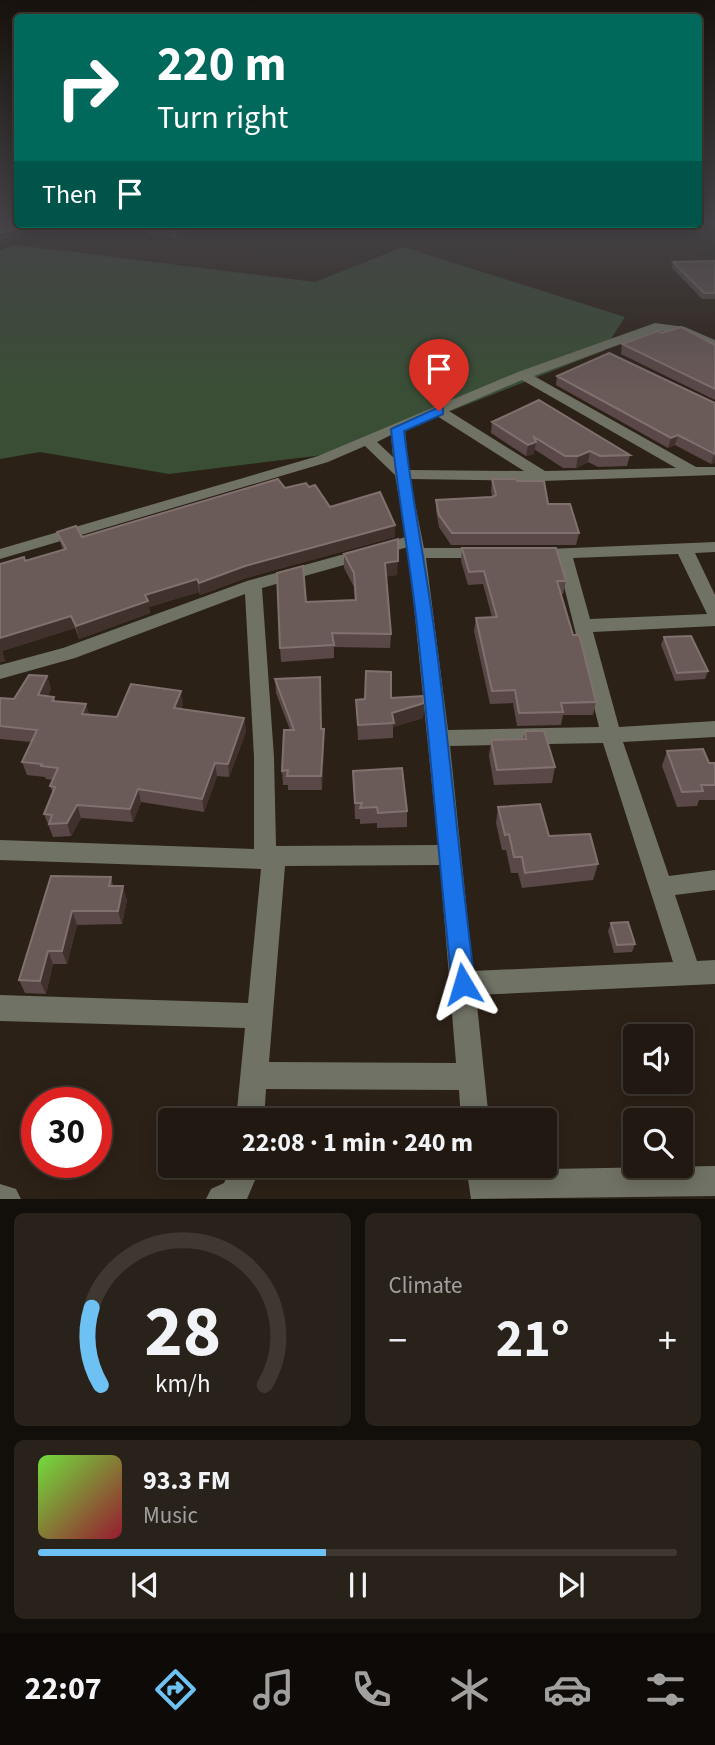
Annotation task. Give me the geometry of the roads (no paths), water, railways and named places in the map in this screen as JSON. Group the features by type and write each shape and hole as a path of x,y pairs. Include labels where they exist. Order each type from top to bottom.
{"street":[{"path":"0,554 323,459 369,442 523,375 645,330 668,327 715,345"},
{"path":"593,348 617,360"},
{"path":"523,375 694,472"},
{"path":"439,411 542,476"},
{"path":"398,429 402,474 416,547 439,738 474,1108"},
{"path":"369,442 402,474 542,476 715,471"},
{"path":"0,672 68,653 253,585 416,547 497,553"},
{"path":"537,553 715,547"},
{"path":"684,548 715,613"},
{"path":"564,553 611,735 689,973"},
{"path":"251,1108 261,1016 269,857 253,585"},
{"path":"583,626 715,620"},
{"path":"439,738 611,735 715,729"},
{"path":"0,850 269,857 448,855"},
{"path":"661,887 715,880"},
{"path":"463,984 715,972"},
{"path":"0,1008 261,1016"},
{"path":"254,1075 470,1077"},
{"path":"221,1199 234,1194 241,1178"},
{"path":"482,1183 715,1181"},
{"path":"0,1199 6,1199"}]}
